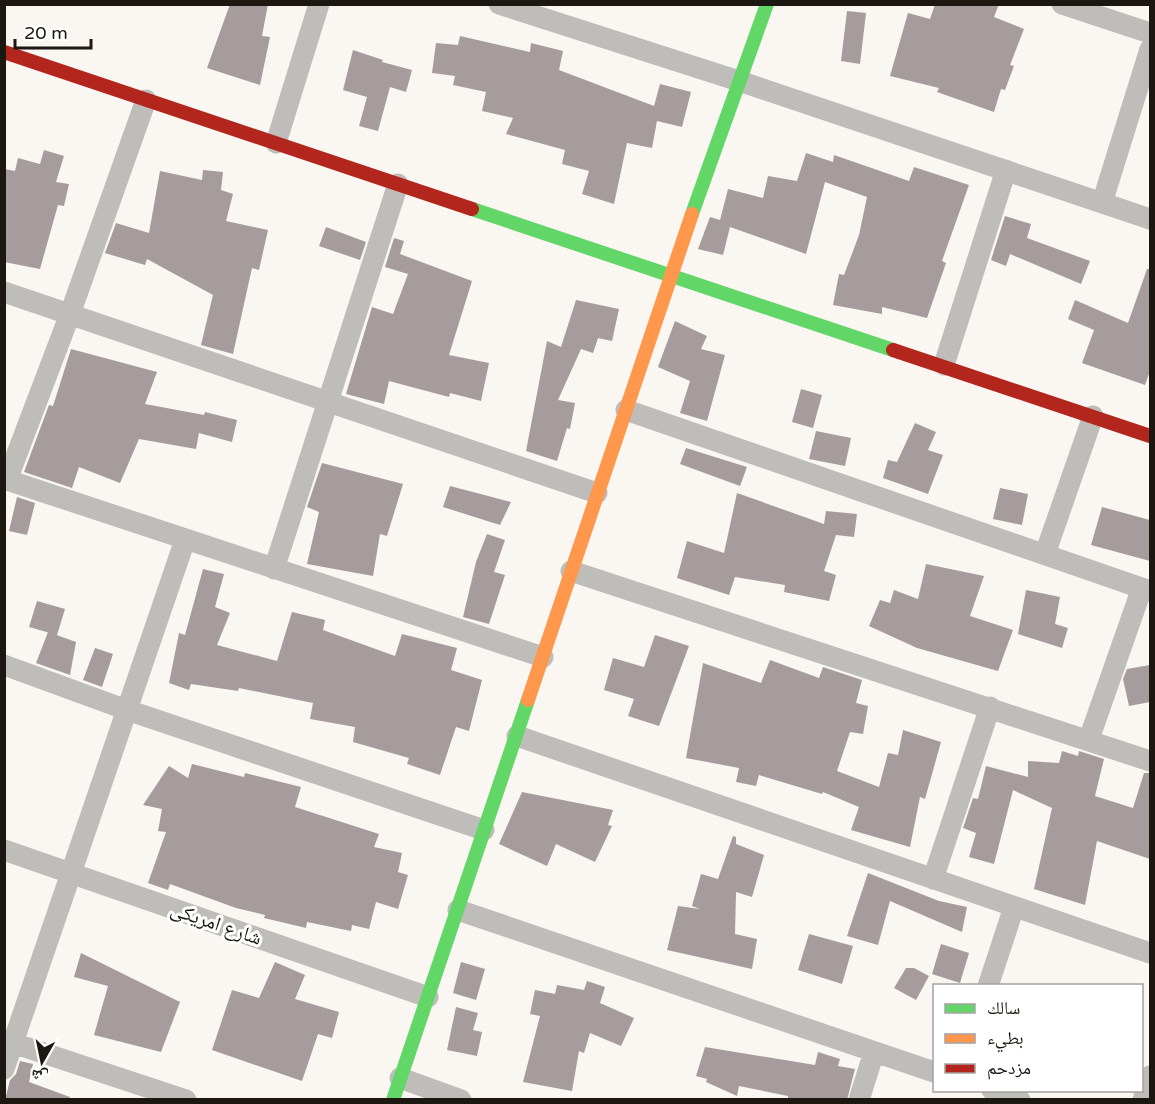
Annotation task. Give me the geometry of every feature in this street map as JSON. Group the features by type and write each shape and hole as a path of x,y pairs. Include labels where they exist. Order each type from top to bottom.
{"street":[{"path":"276,143 319,4"},
{"path":"499,4 739,81 1150,219"},
{"path":"393,1100 671,274 767,4"},
{"path":"1062,4 1150,33"},
{"path":"1102,203 1150,50"},
{"path":"4,52 944,365 1150,436"},
{"path":"146,100 70,314 6,479 543,657"},
{"path":"944,365 1006,170"},
{"path":"274,569 398,184"},
{"path":"4,292 597,493"},
{"path":"626,410 1146,589 1089,739"},
{"path":"1045,554 1093,416"},
{"path":"4,1069 9,1041 73,874 185,540"},
{"path":"571,571 1089,739 1150,761"},
{"path":"4,665 127,710 484,830"},
{"path":"933,879 990,707"},
{"path":"516,736 1150,953"},
{"name":"شارع امريكى","path":"4,850 428,997"},
{"path":"989,984 1014,907"},
{"path":"458,910 933,1072"},
{"path":"9,1041 186,1100"},
{"path":"859,1100 874,1052"},
{"path":"1143,1100 1150,1076"},
{"path":"400,1078 461,1100"},
{"path":"998,1092 1020,1100"}],"building":[{"path":"230,4 268,4 262,36 270,37 260,85 207,68"},
{"path":"935,4 999,4 994,17 1024,29 1010,65 1014,66 1005,90 1001,89 994,112 937,92 939,88 890,76 908,13 930,19"},
{"path":"847,11 866,13 860,64 841,61"},
{"path":"460,36 530,52 531,43 563,51 559,70 654,106 660,84 691,92 682,127 657,121 652,148 627,143 614,204 582,194 589,171 562,164 565,150 506,134 513,118 482,111 486,92 453,85 455,76 432,73 436,43 458,45"},
{"path":"353,50 383,60 382,62 412,70 406,92 390,87 378,131 359,126 367,97 343,90"},
{"path":"44,150 64,156 56,182 69,184 64,206 58,205 40,269 4,262 4,169 15,171 18,158 40,164"},
{"path":"806,153 833,162 834,155 909,181 914,167 969,185 942,261 946,263 927,318 882,307 882,314 833,305 839,274 844,275 859,235 867,197 825,182 806,254 730,227 723,255 698,249 710,217 720,220 728,189 763,198 768,176 797,181"},
{"path":"203,170 223,172 221,190 233,194 226,221 268,230 259,270 252,268 233,354 201,345 213,295 147,259 145,265 105,253 116,223 149,233 160,171 202,180"},
{"path":"1005,216 1031,224 1027,238 1090,261 1081,284 1010,254 1006,266 991,260"},
{"path":"326,227 366,242 360,260 319,246"},
{"path":"394,238 404,241 400,254 472,281 449,355 489,363 481,401 450,393 449,397 389,381 384,404 346,394 372,307 393,314 408,274 385,267"},
{"path":"1147,269 1150,269 1150,371 1145,385 1082,363 1094,330 1068,319 1075,300 1128,323"},
{"path":"576,300 619,309 612,341 598,338 593,353 581,349 558,400 575,403 570,429 567,428 557,461 526,451 547,341 561,347"},
{"path":"675,321 707,336 701,349 725,355 707,421 680,413 690,381 658,367"},
{"path":"71,349 157,372 145,404 204,415 205,412 237,420 232,442 199,433 196,449 139,439 120,483 79,467 72,488 24,472 49,405 53,406"},
{"path":"801,389 822,395 813,428 792,422"},
{"path":"915,423 936,432 928,450 943,455 928,494 883,478 888,460 897,462"},
{"path":"816,431 851,438 845,466 809,459"},
{"path":"686,448 747,467 740,486 680,464"},
{"path":"322,463 403,484 387,536 380,534 373,576 307,564 319,512 307,507"},
{"path":"450,486 511,502 500,525 443,507"},
{"path":"1000,488 1028,494 1022,525 993,519"},
{"path":"737,493 824,524 826,511 857,514 854,537 836,535 824,571 836,575 829,601 784,592 785,585 735,577 729,595 677,578 687,541 724,553"},
{"path":"17,497 35,503 27,535 9,531"},
{"path":"1102,507 1150,520 1150,561 1091,545"},
{"path":"487,534 505,540 494,572 505,575 489,624 463,617 476,562"},
{"path":"926,564 984,576 970,616 1013,630 998,671 917,648 869,626 880,600 890,603 894,590 918,599"},
{"path":"203,569 224,574 215,607 230,613 217,645 277,661 292,612 325,620 323,630 395,656 402,634 457,648 451,670 482,680 469,731 456,727 440,775 407,764 409,758 353,742 355,727 310,719 313,703 239,688 238,691 191,684 189,690 169,683 179,633 185,635"},
{"path":"1026,590 1060,597 1055,624 1068,628 1062,648 1018,634"},
{"path":"37,601 65,609 57,635 29,627"},
{"path":"48,632 76,642 70,675 36,663"},
{"path":"655,635 689,646 659,726 628,716 634,699 604,690 613,658 644,667"},
{"path":"95,648 113,654 102,687 83,680"},
{"path":"770,660 819,678 823,667 862,680 856,703 868,706 863,734 850,732 837,771 879,787 888,753 898,755 903,730 941,742 925,799 920,797 910,847 851,830 859,807 823,792 822,794 759,775 756,786 736,782 739,768 686,758 703,663 761,683"},
{"path":"1150,665 1150,702 1129,706 1123,679 1127,669"},
{"path":"1062,751 1078,756 1079,751 1104,759 1095,796 1133,808 1144,773 1150,773 1150,859 1097,841 1085,905 1034,889 1052,808 1013,790 994,864 969,857 976,833 963,828 973,798 978,799 986,766 1028,777 1028,761 1059,763"},
{"path":"192,764 244,777 245,773 301,787 295,807 379,834 374,847 402,853 398,872 408,875 398,909 376,902 369,929 352,925 351,931 307,922 306,928 264,918 265,915 236,908 170,884 168,890 148,883 166,832 158,831 162,809 143,805 169,766 188,778"},
{"path":"522,792 613,810 608,825 612,826 595,862 556,844 547,866 499,844"},
{"path":"733,836 736,837 736,844 764,855 752,897 736,892 735,934 757,939 752,969 667,950 678,906 700,909 692,906 701,874 718,879"},
{"path":"868,873 939,901 967,907 962,932 890,901 878,945 847,936"},
{"path":"809,934 853,946 842,984 798,970"},
{"path":"941,944 969,953 960,983 932,974"},
{"path":"81,953 180,1002 161,1052 94,1035 108,986 74,977"},
{"path":"275,962 305,975 295,999 339,1012 332,1038 318,1034 302,1081 212,1050 232,990 259,998"},
{"path":"461,962 485,969 476,1000 453,993"},
{"path":"906,968 914,968 929,976 916,1000 894,988"},
{"path":"587,981 605,987 600,1003 634,1018 621,1046 590,1033 584,1053 579,1051 572,1091 523,1082 540,1016 530,1014 535,990 555,994 557,985 584,990"},
{"path":"456,1007 478,1013 473,1030 482,1032 477,1056 447,1050"},
{"path":"705,1047 815,1065 818,1052 840,1059 838,1066 855,1069 847,1100 788,1100 788,1096 739,1086 737,1096 706,1082 707,1079 696,1076"},
{"path":"20,1061 33,1064 29,1082 70,1097 69,1100 5,1100 10,1080 16,1074"}],"traffic: fast":[{"path":"692,214 767,4"},
{"path":"472,209 893,350"},
{"path":"393,1100 528,700"}],"traffic: slow":[{"path":"528,700 692,214"}],"traffic: jam":[{"path":"4,52 472,209"},
{"path":"893,350 1150,436"}]}
